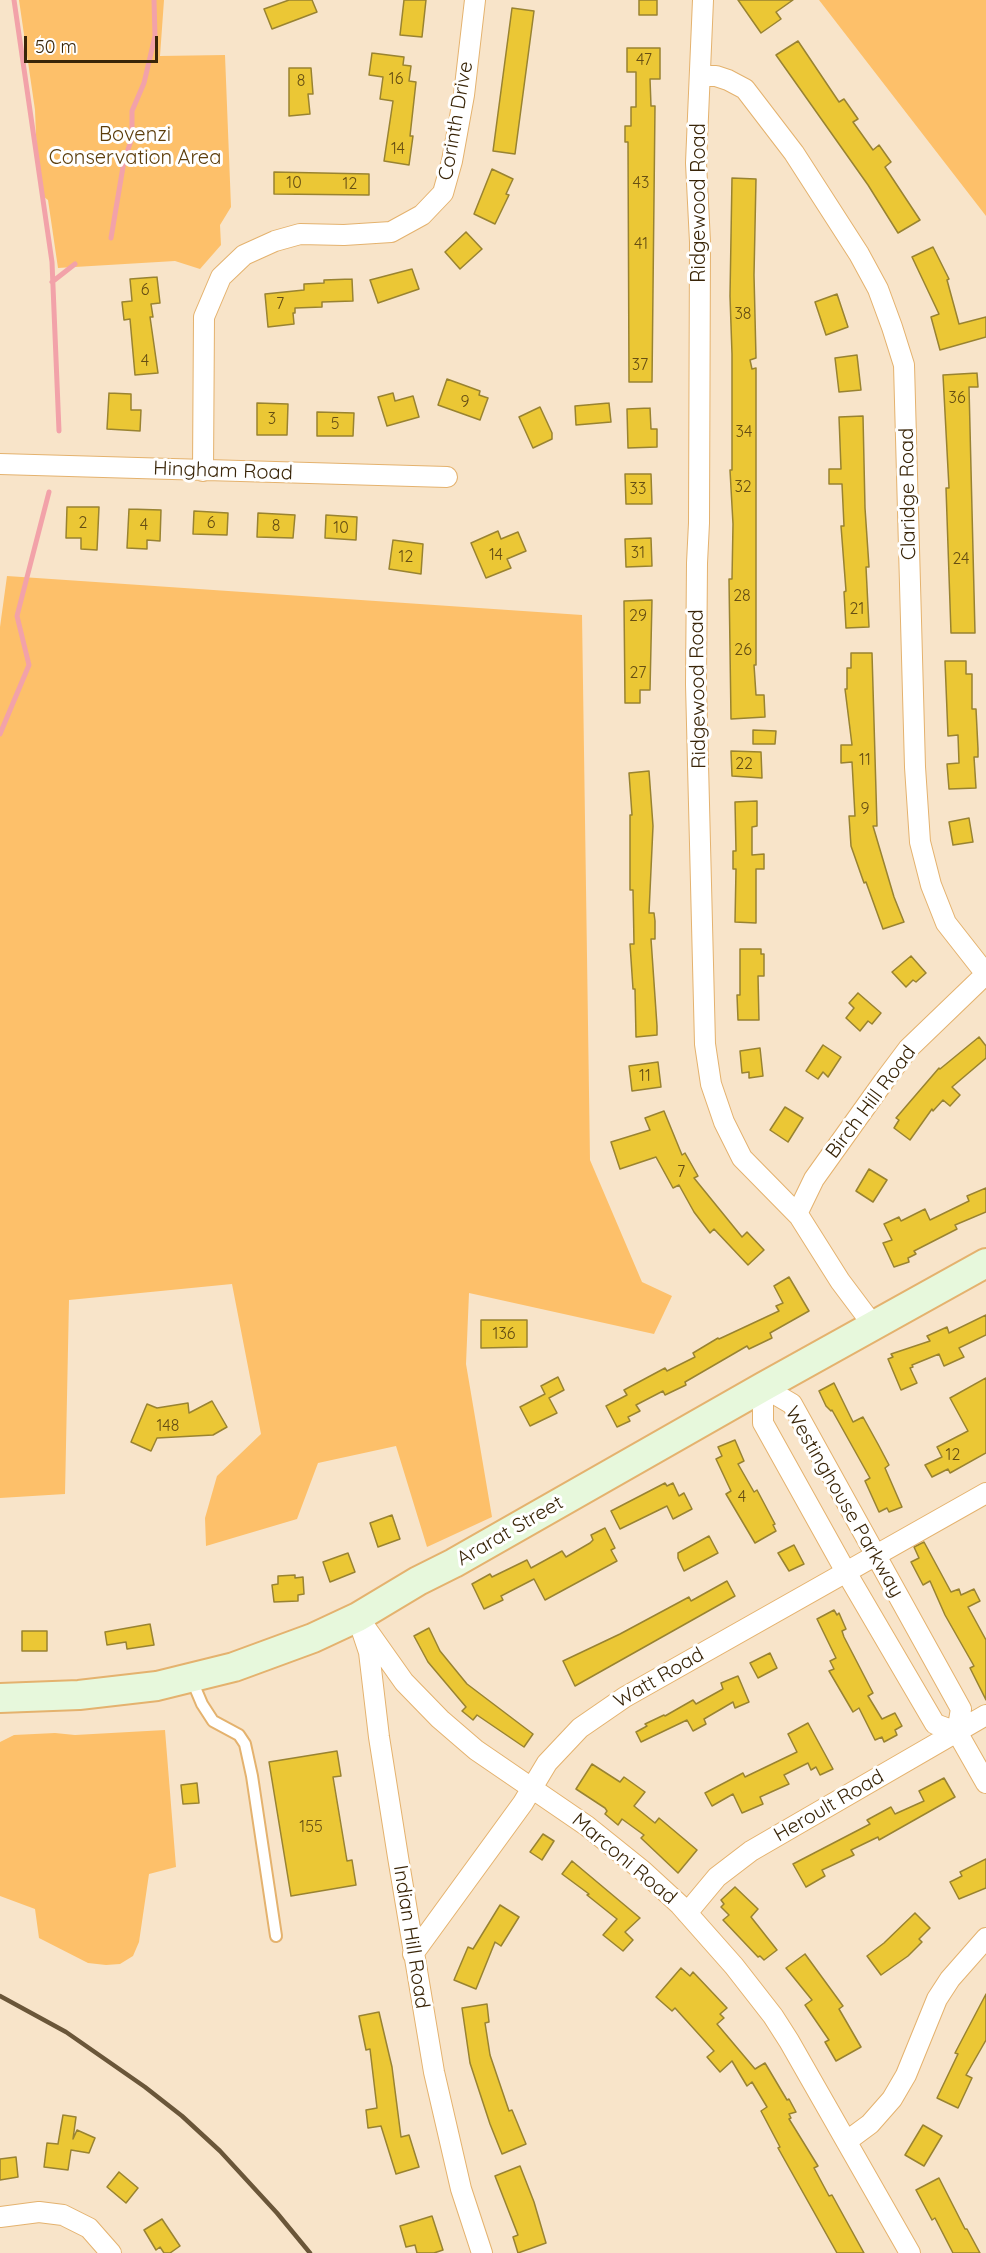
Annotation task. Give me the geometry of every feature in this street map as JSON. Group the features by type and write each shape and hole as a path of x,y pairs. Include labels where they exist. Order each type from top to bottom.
{"main road":[{"name":"Ararat Street","path":"0,1698 79,1695 157,1686 234,1667 275,1653 358,1617 418,1581 454,1563 986,1263"}],"street":[{"name":"Corinth Drive","path":"203,471 204,317 221,277 244,255 274,241 300,234 344,235 392,232 422,215 443,193 452,161 464,95 475,0"},
{"name":"Ridgewood Road","path":"703,0 696,163 700,243 696,684 705,1044 711,1084 724,1122 742,1158 799,1216 840,1281 873,1325"},
{"name":"Claridge Road","path":"700,76 722,78 745,89 794,153 859,254 878,289 892,327 904,365 915,767 920,842 931,885 946,923 986,974"},
{"name":"Hingham Road","path":"0,464 447,477"},
{"name":"Birch Hill Road","path":"799,1216 797,1214 814,1179 908,1049 986,974"},
{"name":"Westinghouse Parkway","path":"763,1387 792,1404 961,1709 957,1732 934,1724 846,1572 763,1423 763,1387"},
{"name":"Watt Road","path":"413,1954 523,1803 557,1750 594,1717 635,1691 986,1493"},
{"name":"Marconi Road","path":"358,1617 387,1659 422,1703 476,1750 623,1854 687,1913 734,1966 773,2016 848,2142 910,2253"},
{"name":"Indian Hill Road","path":"358,1617 369,1652 379,1737 434,2072 461,2189 482,2253"},
{"name":"Heroult Road","path":"687,1913 717,1877 751,1851 986,1716"},
{"path":"957,1732 986,1783"},
{"path":"848,2142 870,2124 892,2099 906,2075 937,1999 950,1979 986,1938"},
{"path":"0,2217 39,2212 63,2215 89,2228 111,2253"}],"lane":[{"path":"191,1678 202,1704 213,1721 239,1735 244,1744 252,1776 276,1936"}],"green space":[{"name":"Bovenzi Conservation Area","path":"19,0 164,0 160,56 225,55 231,207 220,225 221,245 200,269 175,261 58,268 48,200 44,197 37,160 35,110"},
{"path":"819,0 986,0 986,216"},
{"path":"7,576 582,615 590,1160 642,1282 672,1296 654,1334 469,1293 466,1364 492,1517 427,1547 396,1446 318,1463 297,1519 206,1546 205,1518 217,1476 261,1434 232,1284 69,1300 65,1494 0,1498 0,627"},
{"path":"165,1730 176,1867 149,1874 139,1942 133,1956 120,1964 88,1963 39,1938 35,1909 0,1896 0,1742 14,1735 55,1733 75,1735"}],"building":[{"path":"289,0 312,0 317,12 272,29 264,9"},
{"path":"404,0 426,0 422,37 400,35"},
{"path":"639,0 657,0 657,15 639,15"},
{"path":"738,0 793,0 776,12 781,19 761,33"},
{"path":"512,8 534,11 515,154 493,151"},
{"path":"798,41 839,102 844,99 858,119 853,122 873,150 879,145 891,162 885,167 920,220 898,233 868,185 776,55"},
{"path":"627,48 660,48 660,79 650,79 651,106 655,106 652,382 629,382 628,142 625,142 625,126 631,126 631,107 636,107 636,72 627,72"},
{"path":"372,53 404,57 403,65 411,66 409,81 416,82 409,165 384,161 393,101 380,99 383,77 369,75"},
{"path":"289,68 311,68 313,94 308,94 310,114 289,116"},
{"path":"492,169 513,179 506,194 509,195 495,224 474,214"},
{"path":"274,172 369,174 369,195 274,194"},
{"path":"732,178 756,179 754,275 756,358 750,360 752,369 756,368 756,665 754,665 756,695 764,695 765,717 731,719 729,579 732,579 733,524 730,470 732,470 730,296"},
{"path":"466,232 482,249 460,269 445,252"},
{"path":"933,247 949,279 947,280 959,324 986,317 986,337 940,350 931,317 939,314 912,257"},
{"path":"412,269 419,289 378,303 370,280"},
{"path":"157,277 160,303 151,304 153,317 150,317 158,373 135,375 130,319 124,320 122,302 132,301 130,279"},
{"path":"352,279 353,301 322,302 322,307 295,308 294,324 268,327 265,294 304,290 304,284 324,283 324,280"},
{"path":"837,294 848,327 826,335 815,302"},
{"path":"857,355 861,390 839,392 835,358"},
{"path":"977,373 978,387 969,387 975,633 951,633 946,488 949,488 943,375"},
{"path":"447,379 480,391 479,395 488,398 480,420 438,405"},
{"path":"109,393 131,394 131,410 141,410 140,431 107,429"},
{"path":"393,393 395,401 413,396 419,417 387,426 378,397"},
{"path":"257,403 288,404 287,435 257,435"},
{"path":"609,403 611,422 576,425 575,406"},
{"path":"540,407 552,433 552,439 533,448 519,417"},
{"path":"650,408 651,429 657,429 657,447 628,448 627,409"},
{"path":"317,412 354,413 353,436 317,436"},
{"path":"863,416 869,627 846,628 844,592 846,591 841,526 844,526 842,484 829,484 829,469 841,469 839,417"},
{"path":"625,474 651,474 652,504 626,504"},
{"path":"67,507 99,507 97,550 81,549 81,538 66,538"},
{"path":"129,509 161,510 160,541 147,540 147,549 127,548"},
{"path":"194,511 228,513 227,535 193,534"},
{"path":"258,513 295,515 293,538 257,537"},
{"path":"326,515 357,517 356,540 325,538"},
{"path":"498,531 501,539 518,532 526,551 507,559 511,568 486,578 471,543"},
{"path":"651,538 652,566 626,567 625,539"},
{"path":"393,540 423,544 421,574 389,569"},
{"path":"652,600 650,690 640,690 640,703 625,703 624,601"},
{"path":"851,653 872,653 877,826 873,826 894,897 904,922 883,929 851,846 849,816 855,816 852,762 841,763 841,745 852,745 845,689 847,689 847,668 851,668"},
{"path":"945,661 966,661 966,674 972,674 972,709 976,709 978,749 978,757 974,757 976,788 949,789 947,764 959,763 958,735 948,736"},
{"path":"753,730 776,731 775,744 753,744"},
{"path":"731,751 761,752 762,778 732,776"},
{"path":"649,771 653,826 649,913 654,913 655,921 655,939 651,939 657,1035 636,1037 635,989 633,989 630,944 634,944 633,890 630,890 630,815 632,815 629,773"},
{"path":"757,801 757,826 752,827 752,855 764,854 764,869 756,869 756,923 735,922 736,869 733,869 733,851 736,851 735,802"},
{"path":"969,818 973,842 953,845 949,822"},
{"path":"740,949 761,949 761,954 764,954 764,976 758,976 759,1020 738,1020"},
{"path":"911,956 926,973 906,987 892,972"},
{"path":"858,993 881,1013 872,1024 868,1021 860,1031 846,1018 854,1008 849,1003"},
{"path":"979,1037 986,1046 986,1058 952,1087 960,1095 950,1106 943,1100 933,1111 932,1109 910,1140 894,1128 899,1120 896,1118 939,1068"},
{"path":"823,1045 841,1057 828,1077 823,1072 818,1079 806,1071"},
{"path":"760,1048 763,1076 749,1078 749,1072 742,1073 740,1051"},
{"path":"658,1062 661,1087 632,1091 629,1066"},
{"path":"785,1107 803,1118 788,1142 770,1130"},
{"path":"664,1111 682,1155 685,1153 698,1176 694,1178 742,1237 747,1232 764,1250 748,1265 714,1229 710,1233 694,1212 679,1185 673,1188 656,1157 620,1169 611,1142 650,1130 645,1118"},
{"path":"869,1169 887,1180 873,1202 856,1191"},
{"path":"986,1188 986,1212 955,1225 957,1229 914,1251 916,1254 908,1258 909,1262 894,1267 883,1243 892,1240 884,1224 899,1217 901,1221 925,1209 930,1220 969,1201 967,1196"},
{"path":"789,1277 809,1311 770,1333 772,1338 749,1349 747,1346 685,1382 686,1385 665,1395 663,1391 636,1405 640,1411 628,1417 630,1421 617,1427 606,1406 627,1395 624,1390 665,1368 667,1371 695,1357 693,1353 718,1338 779,1311 776,1306 783,1303 774,1286"},
{"path":"986,1315 986,1335 959,1348 964,1357 944,1366 939,1354 912,1365 913,1367 910,1368 917,1383 901,1390 888,1359 893,1357 891,1354 930,1341 927,1336 947,1327 949,1333"},
{"path":"481,1320 527,1320 527,1347 481,1348"},
{"path":"558,1377 564,1390 549,1398 557,1413 530,1426 520,1407 545,1394 541,1386"},
{"path":"986,1378 986,1453 950,1473 948,1469 932,1477 925,1465 942,1457 937,1447 968,1431 950,1398"},
{"path":"834,1383 853,1422 863,1417 879,1446 889,1465 885,1468 902,1507 889,1512 887,1508 879,1512 865,1481 870,1478 819,1391"},
{"path":"212,1401 227,1427 213,1435 157,1438 151,1451 131,1442 147,1404 157,1408 188,1403 189,1413"},
{"path":"735,1440 744,1461 738,1464 754,1492 757,1490 775,1524 773,1525 776,1531 755,1543 726,1494 731,1491 716,1459 722,1456 718,1447"},
{"path":"665,1483 667,1486 673,1483 679,1496 684,1493 692,1509 673,1519 667,1506 620,1529 611,1511"},
{"path":"392,1515 400,1539 378,1547 370,1523"},
{"path":"605,1528 615,1548 611,1550 617,1561 545,1600 534,1579 501,1596 503,1600 484,1609 472,1584 490,1574 492,1577 527,1560 531,1568 562,1551 566,1557 590,1543 593,1540 591,1535"},
{"path":"709,1536 718,1553 684,1571 678,1553"},
{"path":"924,1542 951,1592 959,1589 961,1595 974,1589 980,1601 968,1607 986,1640 986,1700 970,1668 974,1666 945,1615 930,1581 923,1585 911,1562 919,1558 914,1547"},
{"path":"794,1545 804,1564 789,1571 778,1553"},
{"path":"348,1553 355,1572 330,1582 323,1562"},
{"path":"295,1575 295,1578 303,1577 304,1594 298,1595 298,1601 274,1602 272,1585 278,1584 278,1576"},
{"path":"727,1581 735,1596 575,1686 563,1661 689,1597 691,1601"},
{"path":"834,1610 837,1615 839,1613 846,1629 842,1631 844,1637 873,1693 868,1696 882,1719 895,1713 902,1726 895,1730 897,1735 884,1742 882,1737 875,1740 859,1708 853,1712 829,1671 834,1669 830,1661 836,1658 817,1619"},
{"path":"150,1624 154,1645 127,1649 126,1642 107,1645 105,1632"},
{"path":"429,1628 440,1651 467,1684 533,1734 524,1747 477,1715 473,1720 462,1711 466,1707 428,1662 414,1636"},
{"path":"22,1631 47,1631 47,1651 22,1651"},
{"path":"770,1653 777,1668 758,1678 750,1663"},
{"path":"738,1676 749,1702 735,1708 733,1702 704,1719 706,1724 693,1731 687,1720 641,1742 636,1732 647,1726 645,1724 693,1700 696,1704 723,1689 721,1683"},
{"path":"808,1723 833,1769 820,1775 816,1767 811,1770 808,1763 784,1775 789,1784 760,1797 763,1804 742,1813 733,1794 712,1806 705,1793 743,1773 745,1777 797,1752 788,1734"},
{"path":"337,1751 341,1776 333,1777 347,1861 352,1860 356,1885 291,1896 269,1762"},
{"path":"592,1764 620,1782 624,1777 645,1792 634,1806 655,1823 659,1818 697,1850 678,1873 641,1838 644,1835 622,1819 618,1825 605,1814 607,1811 605,1808 576,1789"},
{"path":"944,1778 955,1797 879,1840 878,1837 851,1850 854,1855 822,1870 825,1876 806,1887 793,1864 870,1824 867,1820 891,1807 895,1814 924,1801 919,1791"},
{"path":"197,1783 199,1803 183,1804 181,1785"},
{"path":"543,1834 554,1841 542,1860 530,1852"},
{"path":"986,1859 986,1888 959,1899 950,1882 962,1876 960,1872"},
{"path":"572,1861 640,1918 625,1932 633,1940 623,1951 603,1935 617,1919 562,1874"},
{"path":"735,1887 758,1909 751,1917 777,1950 764,1960 758,1957 723,1920 729,1915 721,1907 724,1904 721,1900"},
{"path":"500,1905 519,1917 501,1946 495,1942 476,1989 454,1980 468,1947 473,1949"},
{"path":"915,1913 930,1928 919,1939 922,1942 908,1956 881,1975 867,1956"},
{"path":"805,1954 843,2006 839,2009 861,2047 836,2061 825,2042 829,2040 805,2005 812,2000 786,1968"},
{"path":"681,1968 690,1976 693,1972 727,2008 720,2014 724,2018 717,2024 755,2069 765,2063 787,2100 789,2099 796,2112 789,2114 791,2118 789,2119 818,2166 814,2168 829,2196 832,2195 864,2253 837,2253 778,2148 780,2147 761,2111 767,2107 752,2082 747,2086 732,2061 720,2072 707,2057 714,2051 675,2008 672,2011 656,1997"},
{"path":"986,1994 986,2040 966,2075 972,2078 958,2108 937,2098 958,2054 955,2053"},
{"path":"487,2004 489,2022 485,2023 490,2055 509,2111 512,2110 526,2144 502,2154 470,2063 462,2008"},
{"path":"379,2012 392,2067 401,2137 409,2135 419,2167 396,2174 381,2126 368,2128 366,2110 377,2108 370,2049 366,2050 359,2016"},
{"path":"63,2115 76,2117 73,2139 77,2130 95,2138 89,2153 71,2150 68,2170 44,2167 47,2143 58,2144"},
{"path":"923,2125 942,2136 924,2166 905,2155"},
{"path":"16,2157 18,2177 0,2180 0,2159"},
{"path":"520,2166 546,2243 518,2253 513,2237 518,2235 495,2176"},
{"path":"119,2172 138,2188 126,2203 107,2187"},
{"path":"939,2178 980,2253 953,2253 935,2218 932,2220 916,2190"},
{"path":"432,2216 443,2250 434,2253 417,2253 415,2245 406,2247 400,2226"},
{"path":"162,2219 180,2246 170,2253 164,2253 160,2247 156,2250 144,2230"}],"waterway":[{"path":"14,0 52,262 59,431"},
{"path":"111,238 124,161 132,138 132,111 144,83 155,36 154,0"},
{"path":"52,282 75,264"},
{"path":"0,734 29,665 17,616 49,492"}],"railway":[{"path":"0,1996 66,2032 182,2116 220,2151 310,2253"}]}
